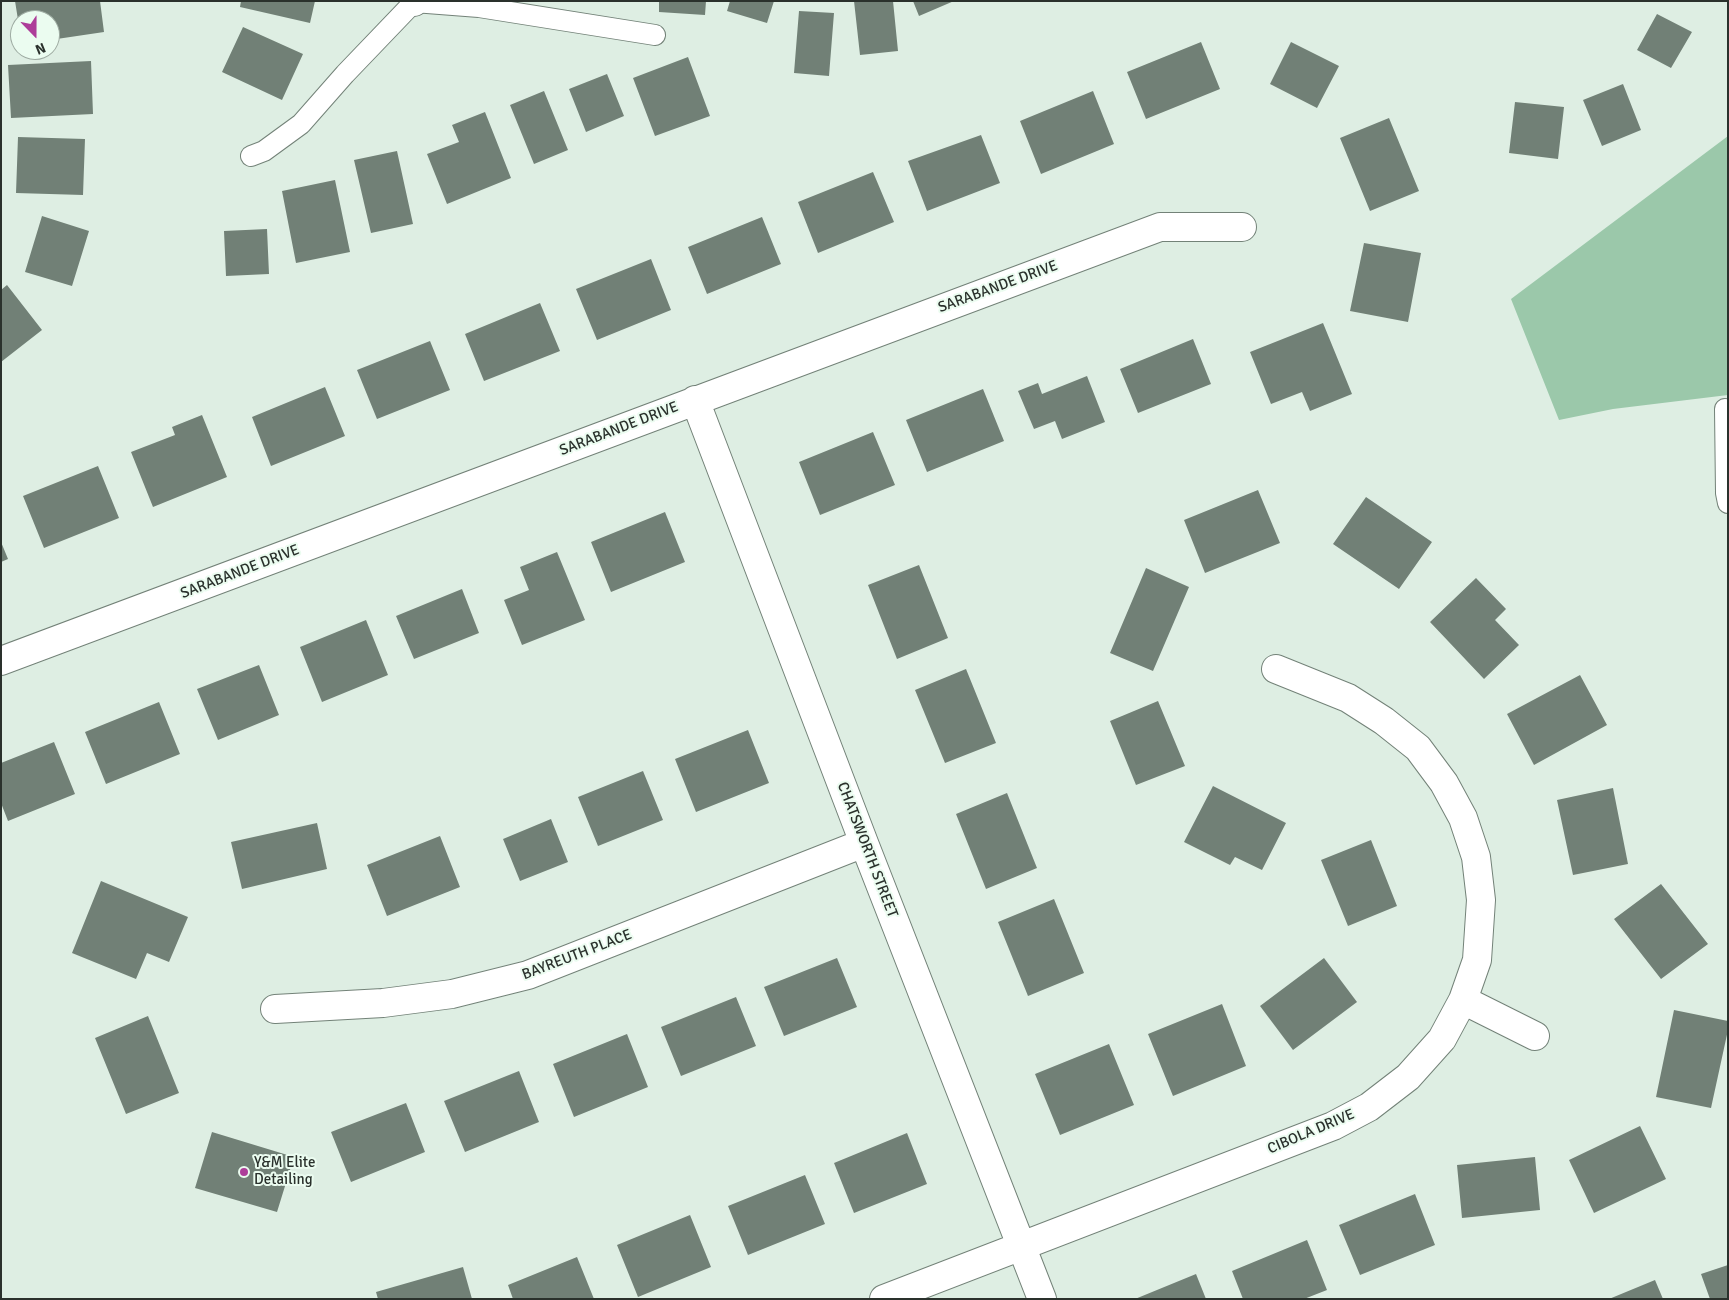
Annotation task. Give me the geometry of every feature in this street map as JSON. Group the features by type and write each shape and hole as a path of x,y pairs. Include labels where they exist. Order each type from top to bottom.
{"street":[{"name":"SARABANDE DRIVE","path":"1,661 1160,227 1242,227"},
{"name":"CHATSWORTH STREET","path":"695,400 864,843 1042,1299"},
{"name":"CIBOLA DRIVE","path":"884,1299 1333,1126 1369,1107 1408,1077 1442,1039 1463,1000 1477,960 1481,900 1476,856 1463,818 1444,783 1418,748 1384,721 1348,698 1276,669"},
{"name":"BAYREUTH PLACE","path":"275,1008 383,1003 452,994 528,975 864,843"},
{"path":"1463,1000 1535,1036"}],"lane":[{"path":"251,156 264,151 301,124 345,74 414,2 480,7 655,35"},
{"path":"1725,408 1726,493 1728,503"}],"green space":[{"path":"1728,136 1728,395 1613,409 1559,420 1511,299"}],"building":[{"path":"15,1 100,1 104,32 60,39 60,10 16,10"},
{"path":"241,1 315,1 310,23 240,7"},
{"path":"659,1 706,1 705,15 659,12"},
{"path":"730,1 774,1 767,23 727,11"},
{"path":"854,1 893,1 898,51 860,55"},
{"path":"913,1 954,1 919,16"},
{"path":"799,11 834,13 829,76 794,73"},
{"path":"1657,14 1692,32 1671,68 1637,50"},
{"path":"243,27 303,54 282,100 222,72"},
{"path":"1201,42 1220,89 1146,119 1127,72"},
{"path":"1291,42 1339,66 1317,108 1270,84"},
{"path":"688,57 710,116 655,136 633,78"},
{"path":"91,61 93,114 11,118 8,65"},
{"path":"607,74 624,116 586,132 569,89"},
{"path":"1623,84 1641,130 1602,146 1583,100"},
{"path":"544,91 568,150 534,164 510,105"},
{"path":"1093,91 1114,144 1041,174 1020,121"},
{"path":"1515,102 1564,107 1558,159 1509,153"},
{"path":"485,112 511,178 447,204 427,154 459,142 452,125"},
{"path":"1389,118 1419,191 1370,211 1340,138"},
{"path":"981,135 1000,183 927,211 908,161"},
{"path":"18,137 85,139 83,195 16,193"},
{"path":"397,151 413,224 371,233 354,160"},
{"path":"873,172 894,222 818,253 798,202"},
{"path":"335,180 350,252 296,263 282,191"},
{"path":"42,216 89,231 72,286 25,272"},
{"path":"762,217 781,264 707,294 688,247"},
{"path":"267,229 269,274 226,276 224,231"},
{"path":"1364,243 1421,253 1408,322 1350,311"},
{"path":"651,259 671,310 597,340 576,289"},
{"path":"7,285 42,330 1,362 1,290"},
{"path":"540,303 560,351 484,381 465,334"},
{"path":"1323,323 1352,394 1310,411 1302,392 1271,404 1250,352"},
{"path":"1193,339 1211,384 1138,413 1120,369"},
{"path":"430,341 450,390 377,419 357,370"},
{"path":"1087,376 1105,422 1062,439 1055,421 1034,429 1018,391 1038,383 1042,394"},
{"path":"325,387 345,436 271,466 252,417"},
{"path":"983,389 1004,441 927,472 906,420"},
{"path":"202,415 227,477 153,507 131,452 175,435 172,427"},
{"path":"873,432 895,485 820,515 799,462"},
{"path":"98,466 119,518 44,548 23,496"},
{"path":"1258,490 1280,543 1205,573 1184,520"},
{"path":"1366,497 1432,542 1399,589 1333,544"},
{"path":"665,512 685,562 611,592 591,542"},
{"path":"1,542 8,559 1,562"},
{"path":"557,552 585,620 522,645 504,600 529,590 520,567"},
{"path":"919,565 948,638 897,659 868,585"},
{"path":"1146,568 1189,587 1153,671 1110,653"},
{"path":"1476,578 1506,609 1495,620 1519,645 1484,679 1430,622"},
{"path":"462,589 479,633 414,659 396,616"},
{"path":"366,620 388,675 322,702 300,647"},
{"path":"259,665 279,715 218,740 197,689"},
{"path":"966,669 996,743 945,763 915,690"},
{"path":"1580,675 1607,725 1534,765 1507,714"},
{"path":"1158,701 1185,766 1136,785 1110,721"},
{"path":"159,702 180,754 106,784 85,732"},
{"path":"748,730 769,783 696,812 675,759"},
{"path":"54,742 75,794 8,821 1,803 1,763"},
{"path":"643,771 663,820 598,846 578,797"},
{"path":"1213,786 1286,823 1262,870 1235,857 1230,865 1184,842"},
{"path":"1613,788 1628,864 1573,875 1557,800"},
{"path":"1007,793 1037,868 986,889 956,814"},
{"path":"551,819 568,862 520,881 503,839"},
{"path":"317,823 327,869 242,889 231,842"},
{"path":"440,836 460,887 387,916 367,865"},
{"path":"1371,840 1397,906 1348,926 1321,860"},
{"path":"101,881 188,917 169,962 147,953 136,979 72,953"},
{"path":"1661,884 1708,944 1661,979 1614,919"},
{"path":"1054,899 1084,973 1028,996 998,922"},
{"path":"837,958 857,1007 784,1036 764,987"},
{"path":"1324,958 1357,1002 1293,1050 1260,1006"},
{"path":"736,997 756,1046 681,1076 661,1027"},
{"path":"1222,1004 1246,1066 1173,1096 1148,1034"},
{"path":"1674,1010 1728,1021 1728,1030 1711,1108 1656,1097"},
{"path":"148,1016 179,1093 126,1114 95,1038"},
{"path":"627,1034 648,1087 574,1117 553,1064"},
{"path":"1109,1044 1134,1105 1060,1135 1035,1074"},
{"path":"519,1071 539,1122 465,1152 444,1101"},
{"path":"406,1103 425,1152 351,1182 331,1132"},
{"path":"1640,1126 1666,1179 1594,1213 1569,1160"},
{"name":"Y&M Elite Detailing","path":"212,1132 294,1157 277,1212 195,1188"},
{"path":"907,1133 927,1184 854,1213 834,1163"},
{"path":"1535,1157 1540,1210 1462,1218 1457,1165"},
{"path":"805,1175 825,1224 748,1255 728,1206"},
{"path":"1415,1194 1435,1245 1360,1275 1339,1225"},
{"path":"690,1215 711,1267 638,1297 617,1245"},
{"path":"1307,1240 1327,1290 1304,1299 1243,1299 1232,1271"},
{"path":"577,1257 594,1299 513,1299 508,1285"},
{"path":"1728,1265 1728,1299 1710,1299 1701,1274"},
{"path":"463,1267 472,1299 378,1299 376,1292"},
{"path":"1196,1274 1206,1299 1135,1299"},
{"path":"1655,1280 1663,1299 1609,1299"}],"place":[{"name":"Y&M Elite Detailing","path":"244,1172"}]}
